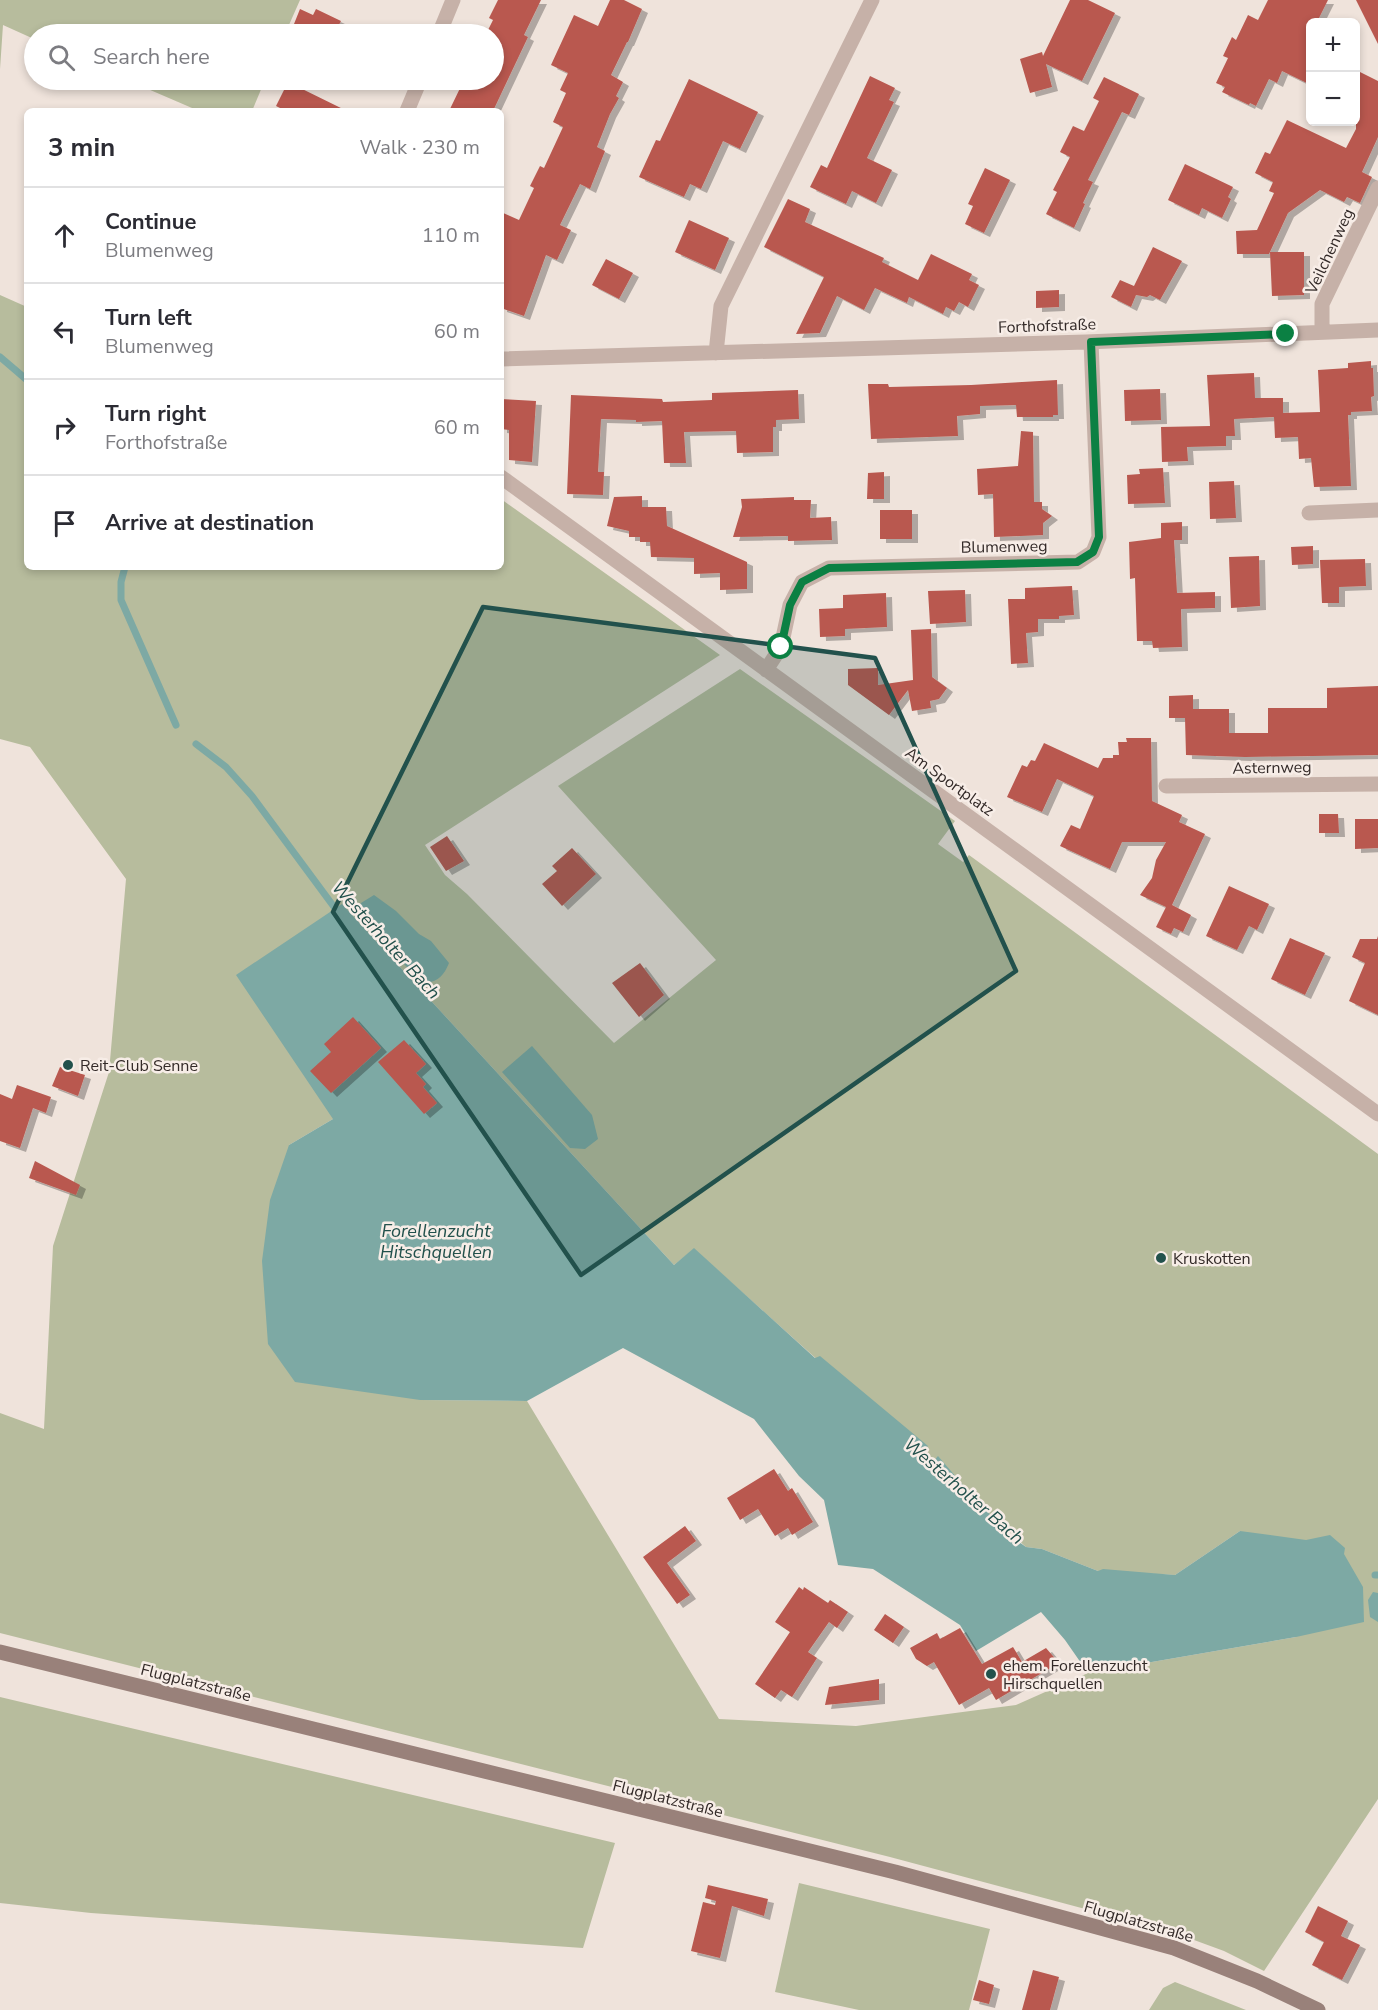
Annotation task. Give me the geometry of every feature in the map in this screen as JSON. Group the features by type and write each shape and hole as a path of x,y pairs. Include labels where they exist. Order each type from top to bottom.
{"street":[{"path":"443,24 453,0"},
{"path":"716,353 721,306 872,0"},
{"path":"408,108 416,90"},
{"name":"Veilchenweg","path":"1322,332 1322,304 1378,188"},
{"name":"Forthofstraße","path":"504,359 1091,342 1378,330"},
{"name":"Blumenweg","path":"766,670 781,647 790,605 802,582 829,568 1077,562 1093,552 1099,537 1091,342"},
{"name":"Am Sportplatz","path":"504,479 1378,1114"},
{"path":"1308,513 1378,510"},
{"name":"Asternweg","path":"1166,786 1378,784"},
{"name":"Flugplatzstraße","path":"0,1652 895,1872 1174,1948 1257,1981 1318,2010"}],"highlighted area":[{"path":"483,607 875,658 1016,971 581,1275 333,912"}],"green space":[{"path":"0,0 300,0 289,24 24,24 24,34 3,25 0,69"},
{"path":"150,90 261,90 253,108 192,108"},
{"path":"0,295 24,306 24,570 504,570 504,501 720,655 425,845 445,875 467,894 614,1043 716,960 558,786 740,669 955,821 938,844 963,862 969,855 1378,1154 1378,1799 1264,1971 1224,1951 1175,1933 890,1857 0,1633 0,1413 44,1429 53,1246 109,1072 126,879 30,747 0,739","holes":["342,904 674,1265 694,1249 1026,1547 1042,1549 1098,1571 1175,1575 1240,1531 1296,1637 1088,1673 1016,1705 856,1726 719,1719 527,1401 420,1400 289,1145 333,1119"]},
{"path":"0,1697 615,1843 583,1948 91,1913 0,1903"},
{"path":"799,1883 990,1929 969,2010 859,2010 775,1992"},
{"path":"1175,1982 1246,2010 1149,2010 1163,1988"}],"water":[{"path":"374,895 396,911 419,934 431,941 449,963 440,977 426,983 416,977 356,912 361,903"},
{"name":"Forellenzucht Hitschquellen","path":"342,904 674,1265 694,1248 815,1358 820,1356 928,1446 921,1454 932,1463 938,1456 976,1500 1011,1536 1026,1547 1042,1549 1098,1571 1103,1569 1175,1575 1240,1531 1306,1540 1330,1535 1345,1548 1344,1554 1363,1587 1364,1622 1296,1637 1088,1673 1065,1640 1041,1612 976,1651 960,1625 873,1569 838,1565 824,1500 799,1476 754,1419 623,1348 527,1401 420,1400 295,1382 268,1344 262,1261 270,1200 289,1145 333,1119 236,975"},
{"path":"532,1046 592,1115 598,1139 585,1149 570,1148 502,1072"},
{"path":"1373,1592 1378,1593 1378,1622 1370,1617 1368,1600"}],"building":[{"path":"498,0 541,0 524,35 528,37 504,88 504,24 491,24 493,20 489,18"},
{"path":"610,0 624,0 642,9 611,75 623,82 616,96 619,98 597,147 605,151 590,189 580,184 560,225 571,230 557,260 546,255 524,316 504,309 504,213 519,220 534,188 530,186 540,166 544,168 563,127 553,122 566,93 560,90 568,73 551,65 574,15 598,26"},
{"path":"1070,0 1088,0 1115,13 1082,81 1046,64 1052,87 1030,93 1020,59 1042,52 1043,56"},
{"path":"1268,0 1328,0 1319,18 1306,18 1306,83 1282,71 1277,83 1269,79 1256,106 1222,92 1225,87 1216,83 1228,58 1223,56 1232,37 1236,40 1248,15 1258,20"},
{"path":"1356,0 1378,0 1378,44"},
{"path":"300,9 313,15 316,9 341,21 339,24 294,24"},
{"path":"1360,72 1378,81 1378,137 1362,172 1372,177 1360,203 1347,197 1344,202 1320,190 1288,213 1269,254 1237,254 1236,231 1257,230 1274,193 1269,191 1273,182 1255,173 1265,152 1270,154 1287,120 1346,148 1356,126 1360,126"},
{"path":"870,76 895,88 889,100 894,102 867,158 892,170 876,203 852,191 846,204 810,187 821,165 827,168"},
{"path":"1104,77 1139,94 1129,115 1122,112 1088,180 1093,182 1074,228 1046,214 1057,192 1053,190 1070,157 1060,152 1073,126 1084,131 1099,101 1093,98"},
{"path":"689,79 758,112 740,149 723,141 701,189 690,184 684,197 639,177 656,140 660,141"},
{"path":"284,90 304,90 341,108 280,108 276,106"},
{"path":"459,90 503,90 494,108 450,108"},
{"path":"1185,164 1233,187 1228,197 1231,199 1222,218 1202,208 1199,215 1168,200"},
{"path":"985,168 1010,180 984,233 965,224 973,206 968,204"},
{"path":"788,199 810,209 805,222 884,258 882,262 918,280 931,254 972,274 969,280 979,285 968,307 959,302 954,311 946,307 943,314 909,297 907,303 875,288 864,310 837,296 820,333 796,334 824,277 764,247"},
{"path":"689,220 729,238 715,270 675,252"},
{"path":"1153,247 1182,261 1160,300 1150,295 1147,297 1136,295 1131,307 1111,297 1120,280 1134,286"},
{"path":"1270,252 1304,252 1304,295 1272,296"},
{"path":"606,259 633,273 619,299 592,285"},
{"path":"1059,290 1059,307 1036,308 1036,291"},
{"path":"1371,361 1374,396 1371,397 1372,411 1351,412 1351,415 1348,415 1351,486 1314,487 1311,458 1299,459 1298,437 1275,438 1274,417 1234,419 1235,436 1226,436 1226,446 1187,447 1188,461 1162,462 1161,427 1210,426 1207,375 1254,373 1255,398 1283,398 1283,413 1320,412 1318,370 1348,368 1348,363"},
{"path":"1057,380 1058,415 1053,415 1053,417 1017,417 1016,405 980,406 980,414 957,416 958,436 871,439 868,384 888,384 889,387"},
{"path":"1160,389 1161,420 1125,421 1124,390"},
{"path":"798,390 799,419 776,420 776,427 773,427 773,452 737,453 736,431 684,432 686,463 664,463 662,421 636,422 636,420 601,419 598,472 604,472 603,495 567,494 571,395 662,399 663,402 712,400 712,393"},
{"path":"504,399 536,401 532,462 509,460 509,430 504,429"},
{"path":"1021,431 1033,432 1034,502 1042,502 1042,509 1052,516 1043,523 1043,535 994,537 993,494 978,495 977,469 1018,466"},
{"path":"1163,468 1165,503 1128,504 1127,475 1140,474 1139,469"},
{"path":"884,472 884,499 867,499 868,473"},
{"path":"1234,481 1236,518 1210,519 1209,482"},
{"path":"642,496 642,507 666,507 667,526 747,562 747,589 720,590 720,573 694,574 694,558 651,557 650,542 640,542 640,537 629,537 629,531 607,526 614,497"},
{"path":"794,497 794,500 811,500 810,518 831,517 832,540 788,541 788,536 733,537 742,507 741,499"},
{"path":"880,510 912,510 912,539 880,539"},
{"path":"1182,522 1182,540 1174,540 1177,593 1215,592 1215,608 1181,609 1182,647 1153,648 1152,641 1137,641 1135,578 1130,579 1129,542 1161,538 1161,523"},
{"path":"1313,546 1313,564 1292,565 1291,547"},
{"path":"1259,556 1260,606 1231,608 1229,557"},
{"path":"1365,559 1366,586 1339,587 1339,603 1322,603 1320,560"},
{"path":"1072,586 1074,615 1059,616 1059,619 1038,619 1038,632 1026,633 1028,663 1011,664 1008,599 1025,599 1025,588"},
{"path":"965,590 966,622 930,624 928,591"},
{"path":"886,593 887,627 845,629 845,636 820,637 819,609 843,608 843,595"},
{"path":"931,629 932,677 947,688 939,699 930,701 931,708 912,711 908,690 889,715 848,685 848,669 878,668 878,685 913,680 911,630"},
{"path":"1378,686 1378,755 1245,757 1186,755 1185,718 1169,718 1169,696 1193,695 1193,709 1229,709 1229,733 1268,733 1268,708 1327,708 1327,688"},
{"path":"1126,738 1151,738 1152,801 1182,815 1179,822 1205,834 1172,905 1191,915 1183,932 1174,928 1171,934 1156,927 1166,907 1140,895 1152,878 1156,860 1166,842 1122,842 1110,869 1060,846 1071,825 1080,829 1094,796 1057,779 1042,812 1007,797 1022,765 1027,767 1031,760 1035,761 1044,743 1098,768 1103,758 1113,758 1113,755 1119,755 1118,742 1127,742"},
{"path":"1319,814 1338,814 1339,833 1319,833"},
{"path":"1355,819 1378,819 1378,848 1355,849"},
{"path":"447,836 464,861 446,871 430,847"},
{"path":"572,848 596,874 562,906 542,884 557,871 552,866"},
{"path":"1229,886 1269,904 1257,930 1249,926 1237,950 1206,936"},
{"path":"1378,936 1378,1015 1349,1001 1365,963 1352,957 1360,939 1377,939"},
{"path":"1290,938 1325,953 1305,995 1271,979"},
{"path":"640,963 664,995 639,1017 612,983"},
{"path":"353,1017 381,1048 331,1093 310,1071 331,1052 324,1044"},
{"path":"404,1040 426,1064 416,1073 426,1084 423,1087 437,1103 424,1114 378,1062"},
{"path":"60,1067 85,1075 78,1096 52,1086"},
{"path":"17,1085 51,1097 46,1113 33,1108 20,1148 0,1141 0,1094 12,1099"},
{"path":"35,1161 80,1185 76,1195 29,1178"},
{"path":"774,1469 788,1491 792,1488 813,1522 792,1535 788,1528 775,1536 758,1509 740,1520 727,1498"},
{"path":"685,1526 696,1541 667,1563 690,1595 677,1604 643,1557"},
{"path":"799,1587 803,1590 804,1587 828,1603 830,1600 848,1612 837,1628 829,1622 808,1652 817,1658 792,1697 781,1690 775,1698 755,1684 790,1632 775,1622"},
{"path":"885,1614 904,1627 893,1643 874,1630"},
{"path":"960,1628 982,1664 1013,1647 1022,1662 1046,1648 1059,1663 996,1700 989,1688 959,1705 934,1662 927,1666 916,1659 910,1648 937,1633 940,1639"},
{"path":"879,1679 879,1700 825,1705 829,1687"},
{"path":"708,1885 768,1899 764,1916 732,1906 720,1958 691,1951 703,1902 715,1905 716,1901 705,1898"},
{"path":"1318,1906 1348,1921 1341,1936 1360,1945 1342,1980 1312,1965 1324,1942 1305,1932"},
{"path":"1033,1970 1059,1977 1050,2010 1022,2010"},
{"path":"979,1980 994,1985 989,2004 973,2000"}],"waterway":[{"name":"Westerholter Bach","path":"0,357 24,377"},
{"name":"Westerholter Bach","path":"124,570 121,582 121,600 176,725"},
{"name":"Westerholter Bach","path":"196,744 226,767 252,796 340,915"}],"place":[{"name":"Reit-Club Senne","path":"68,1065"},
{"name":"Kruskotten","path":"1161,1258"},
{"name":"ehem. Forellenzucht Hirschquellen","path":"991,1674"}],"route":[{"path":"781,647 790,605 802,582 829,568 1077,562 1093,552 1099,537 1091,342 1286,334"}]}
